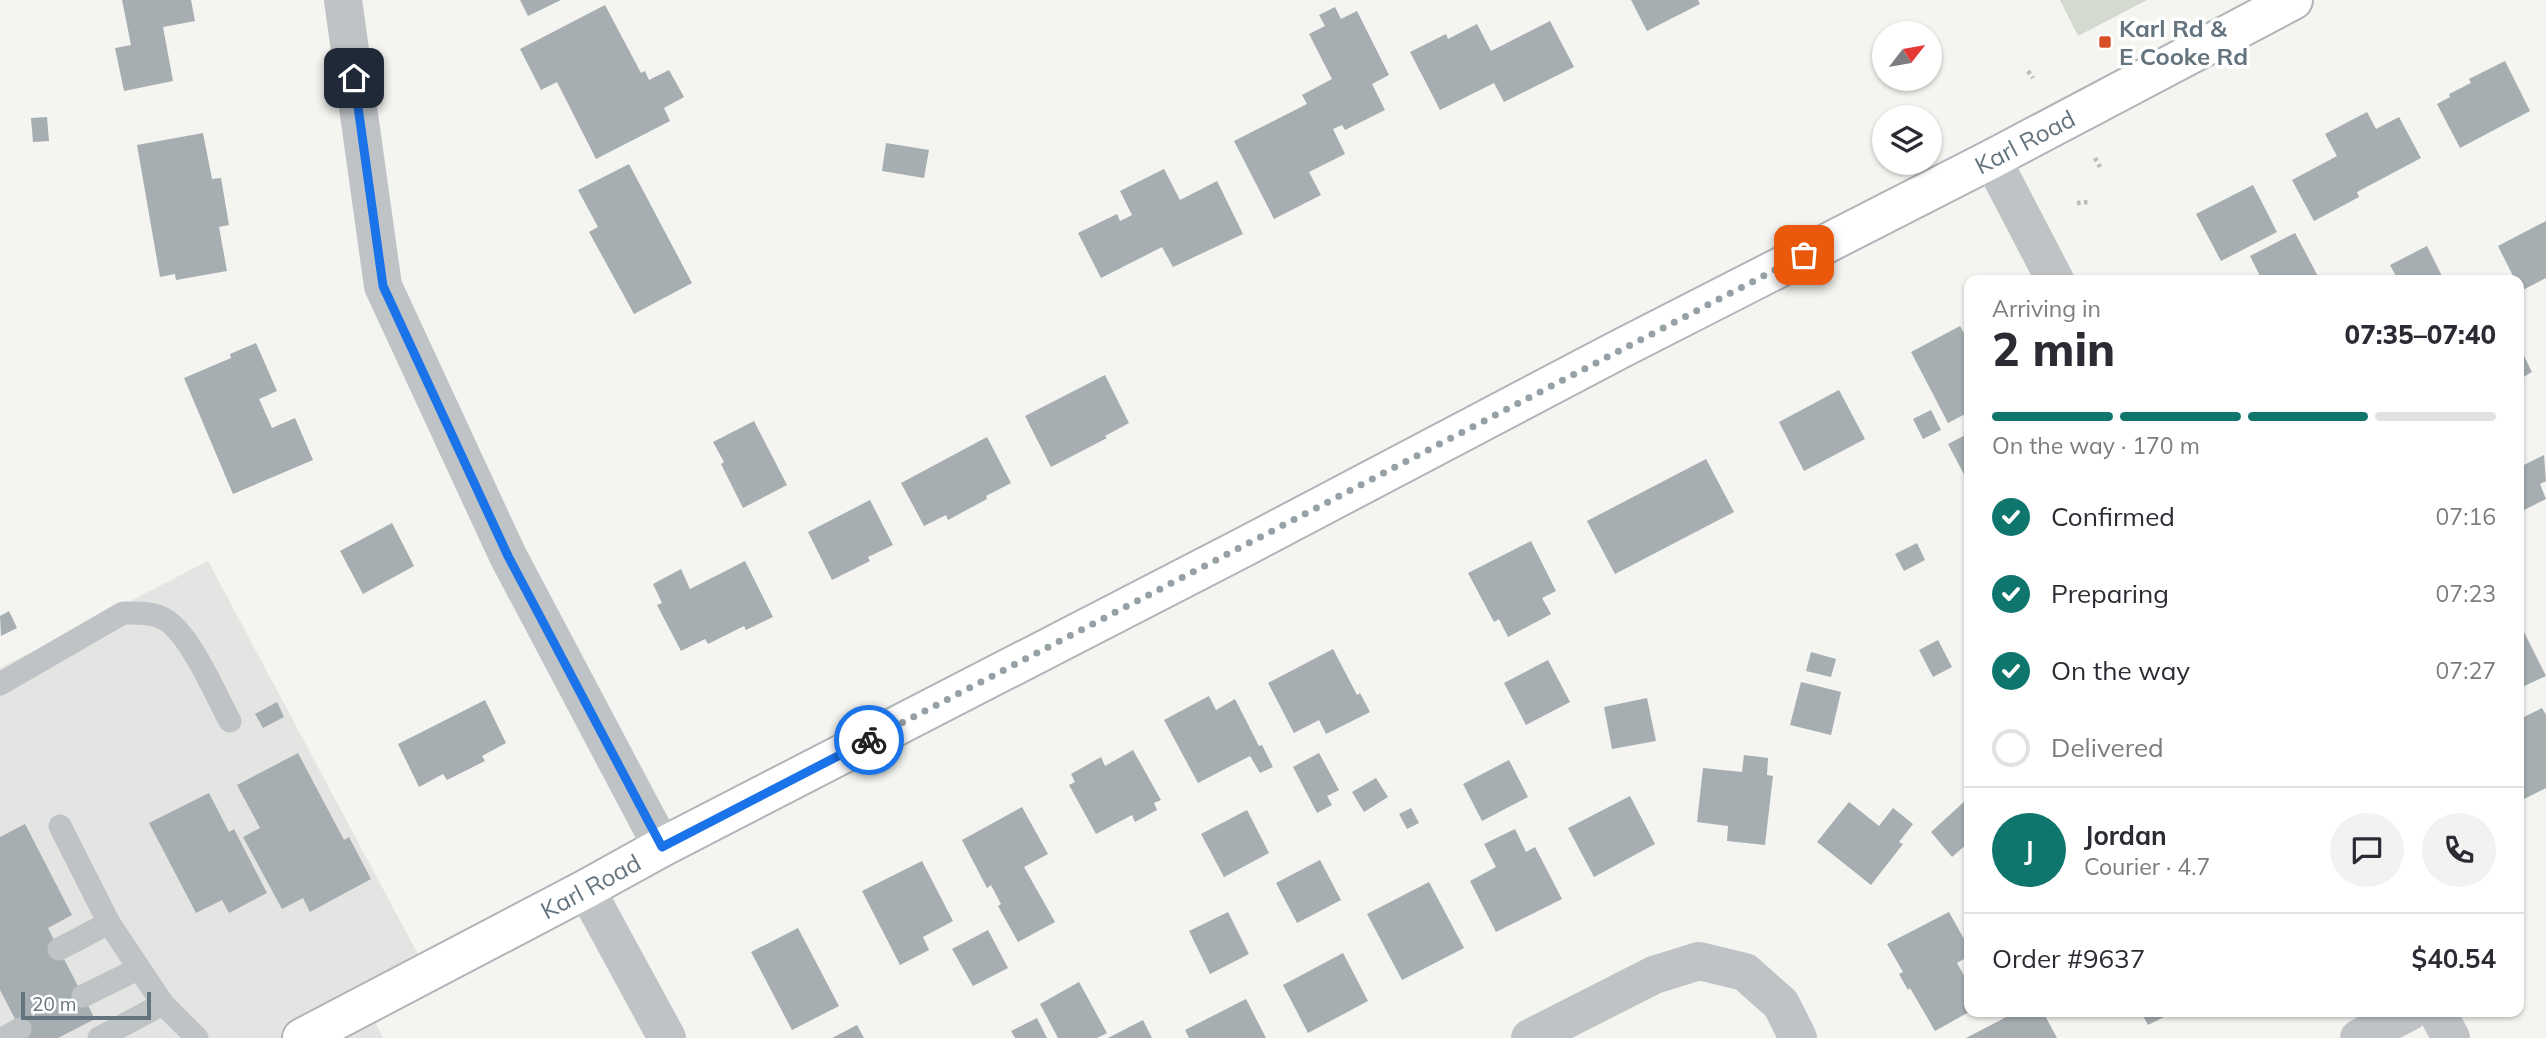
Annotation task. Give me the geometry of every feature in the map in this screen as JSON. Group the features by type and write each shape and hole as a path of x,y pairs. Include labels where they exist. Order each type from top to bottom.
{"main road":[{"name":"Karl Road","path":"302,1038 662,847 1992,159 2293,0"}],"street":[{"path":"344,0 383,286 508,556 662,847"},
{"path":"1992,159 2052,275"},
{"path":"586,889 667,1038"},
{"path":"1530,1038 1654,975 1699,961 1745,972 1781,1004 1798,1038"},
{"path":"2359,1038 2399,1017"},
{"path":"2440,1017 2451,1038"}],"lane":[{"path":"0,684 123,613 146,613 164,618 183,634 230,721"},
{"path":"60,826 109,923 138,969 163,1004 197,1038"},
{"path":"59,950 109,923"},
{"path":"83,996 138,969"},
{"path":"99,1038 163,1004"}],"path":[{"path":"2028,71 2033,78"},
{"path":"2095,158 2100,167"},
{"path":"2077,203 2089,202"}],"shaded area":[{"path":"2060,0 2147,0 2078,36"},
{"path":"208,561 429,975 368,1008 383,1038 0,1038 0,668"}],"building":[{"path":"122,0 191,0 195,21 163,27 173,81 124,91 115,48 131,45"},
{"path":"520,0 561,0 528,16"},
{"path":"1631,0 1698,0 1700,4 1647,31"},
{"path":"605,5 641,73 645,71 649,80 669,70 684,97 664,108 670,121 596,159 557,82 541,90 520,49"},
{"path":"1335,7 1341,19 1357,11 1389,75 1372,84 1385,110 1345,130 1342,125 1333,129 1345,154 1309,172 1321,195 1274,219 1234,141 1307,104 1302,95 1332,79 1309,34 1325,26 1319,15"},
{"path":"1550,21 1574,67 1504,102 1494,83 1440,110 1410,52 1446,34 1448,39 1477,24 1491,51"},
{"path":"2505,61 2530,111 2460,148 2437,104 2450,97 2449,94 2471,83 2469,79"},
{"path":"2367,112 2376,129 2399,117 2421,158 2357,192 2359,197 2314,221 2292,180 2337,156 2325,134"},
{"path":"47,117 49,141 33,142 31,118"},
{"path":"203,133 212,179 221,178 229,225 219,227 227,271 176,280 175,274 160,277 137,145"},
{"path":"886,143 929,150 924,178 882,171"},
{"path":"629,164 692,283 634,314 589,232 598,227 578,190"},
{"path":"1164,169 1180,200 1217,181 1243,234 1173,267 1162,247 1101,278 1078,233 1117,214 1120,221 1132,215 1120,191"},
{"path":"2253,185 2277,232 2221,261 2196,214"},
{"path":"2546,221 2546,278 2524,289 2524,275 2512,275 2498,246"},
{"path":"2295,233 2317,275 2260,275 2250,256"},
{"path":"2427,246 2442,275 2395,275 2390,265"},
{"path":"1960,326 1964,333 1964,415 1948,423 1911,352"},
{"path":"256,343 277,391 259,399 272,428 295,418 313,460 233,494 184,378 231,358 230,354"},
{"path":"2524,356 2532,372 2524,377"},
{"path":"1105,375 1129,423 1105,436 1107,438 1051,467 1025,416"},
{"path":"1839,390 1865,439 1804,471 1779,422"},
{"path":"1931,410 1941,430 1923,439 1913,419"},
{"path":"754,421 787,485 743,508 713,442"},
{"path":"1964,436 1964,474 1948,444"},
{"path":"987,437 1011,483 948,520 946,515 924,526 901,483"},
{"path":"2544,455 2546,481 2540,484 2546,499 2524,510 2524,465"},
{"path":"1706,459 1734,512 1615,574 1587,521"},
{"path":"870,500 893,545 868,557 870,561 832,580 808,532"},
{"path":"392,523 414,566 363,594 340,551"},
{"path":"1531,541 1556,591 1542,598 1551,614 1508,637 1499,619 1494,622 1468,573"},
{"path":"1917,543 1925,560 1904,571 1895,554"},
{"path":"745,561 773,617 746,630 744,626 708,644 705,639 681,651 657,605 662,603 653,584 681,569 690,589"},
{"path":"9,611 17,628 1,636 0,616"},
{"path":"2524,632 2546,676 2524,686"},
{"path":"1938,640 1952,667 1933,677 1919,650"},
{"path":"1333,649 1357,695 1360,693 1370,712 1326,734 1319,720 1294,733 1268,683"},
{"path":"1811,652 1836,659 1831,677 1806,671"},
{"path":"1548,660 1570,702 1526,725 1504,683"},
{"path":"1801,682 1841,692 1831,735 1790,725"},
{"path":"1209,696 1216,710 1235,699 1273,767 1260,773 1250,756 1198,783 1164,720"},
{"path":"1647,698 1656,741 1612,749 1604,707"},
{"path":"485,700 506,743 482,756 485,761 447,780 443,774 419,787 398,744"},
{"path":"277,702 284,717 263,728 255,714"},
{"path":"2542,708 2546,715 2546,788 2524,799 2524,717"},
{"path":"1133,750 1161,800 1154,803 1157,810 1135,822 1132,815 1096,834 1069,785 1075,782 1071,774 1101,757 1105,766"},
{"path":"298,753 344,840 349,837 371,879 310,912 303,898 282,909 243,837 260,828 237,785"},
{"path":"1319,753 1339,790 1327,796 1332,805 1317,813 1293,767"},
{"path":"1744,755 1768,758 1767,775 1773,776 1765,845 1727,841 1728,826 1697,822 1703,768 1742,772"},
{"path":"1509,760 1528,797 1482,821 1463,784"},
{"path":"1376,778 1388,797 1364,812 1352,792"},
{"path":"209,793 229,832 234,829 267,893 229,913 222,900 196,913 149,823"},
{"path":"1630,796 1655,844 1594,877 1568,828"},
{"path":"1849,802 1879,826 1893,808 1913,824 1899,842 1903,844 1871,885 1817,842"},
{"path":"1964,802 1964,846 1952,857 1931,832"},
{"path":"1022,807 1048,854 1024,867 1055,922 1018,942 998,906 1001,904 991,885 987,888 962,840"},
{"path":"1411,808 1419,823 1407,829 1399,814"},
{"path":"1247,810 1269,853 1224,877 1201,834"},
{"path":"25,824 72,915 48,928 95,1019 58,1038 25,1038 0,990 0,837"},
{"path":"1515,829 1526,852 1535,847 1562,899 1496,932 1470,881 1496,867 1484,844"},
{"path":"1320,860 1341,900 1297,923 1276,883"},
{"path":"922,861 953,921 923,937 929,950 900,965 862,891"},
{"path":"1429,882 1464,948 1402,980 1367,914"},
{"path":"1228,912 1249,954 1210,974 1189,931"},
{"path":"1949,912 1964,939 1964,959 1957,963 1964,975 1964,1015 1935,1031 1899,974 1903,972 1887,944"},
{"path":"798,928 839,1006 792,1030 751,952"},
{"path":"988,930 1008,968 973,986 952,949"},
{"path":"1343,953 1368,1001 1308,1033 1283,985"},
{"path":"1079,982 1107,1033 1097,1038 1058,1038 1040,1004"},
{"path":"1246,999 1266,1038 1189,1038 1185,1030"},
{"path":"2006,1017 2046,1017 2057,1038 1966,1038"},
{"path":"2144,1017 2164,1017 2148,1025"},
{"path":"1037,1018 1047,1038 1015,1038 1011,1031"},
{"path":"1143,1020 1152,1038 1108,1038"},
{"path":"857,1025 864,1038 832,1038"}],"way so far":[{"path":"869,740 1804,255"}],"place":[{"name":"Karl Rd & E Cooke Rd","path":"2105,42"}],"route":[{"path":"354,78 383,286 508,556 662,847 869,740"}]}
